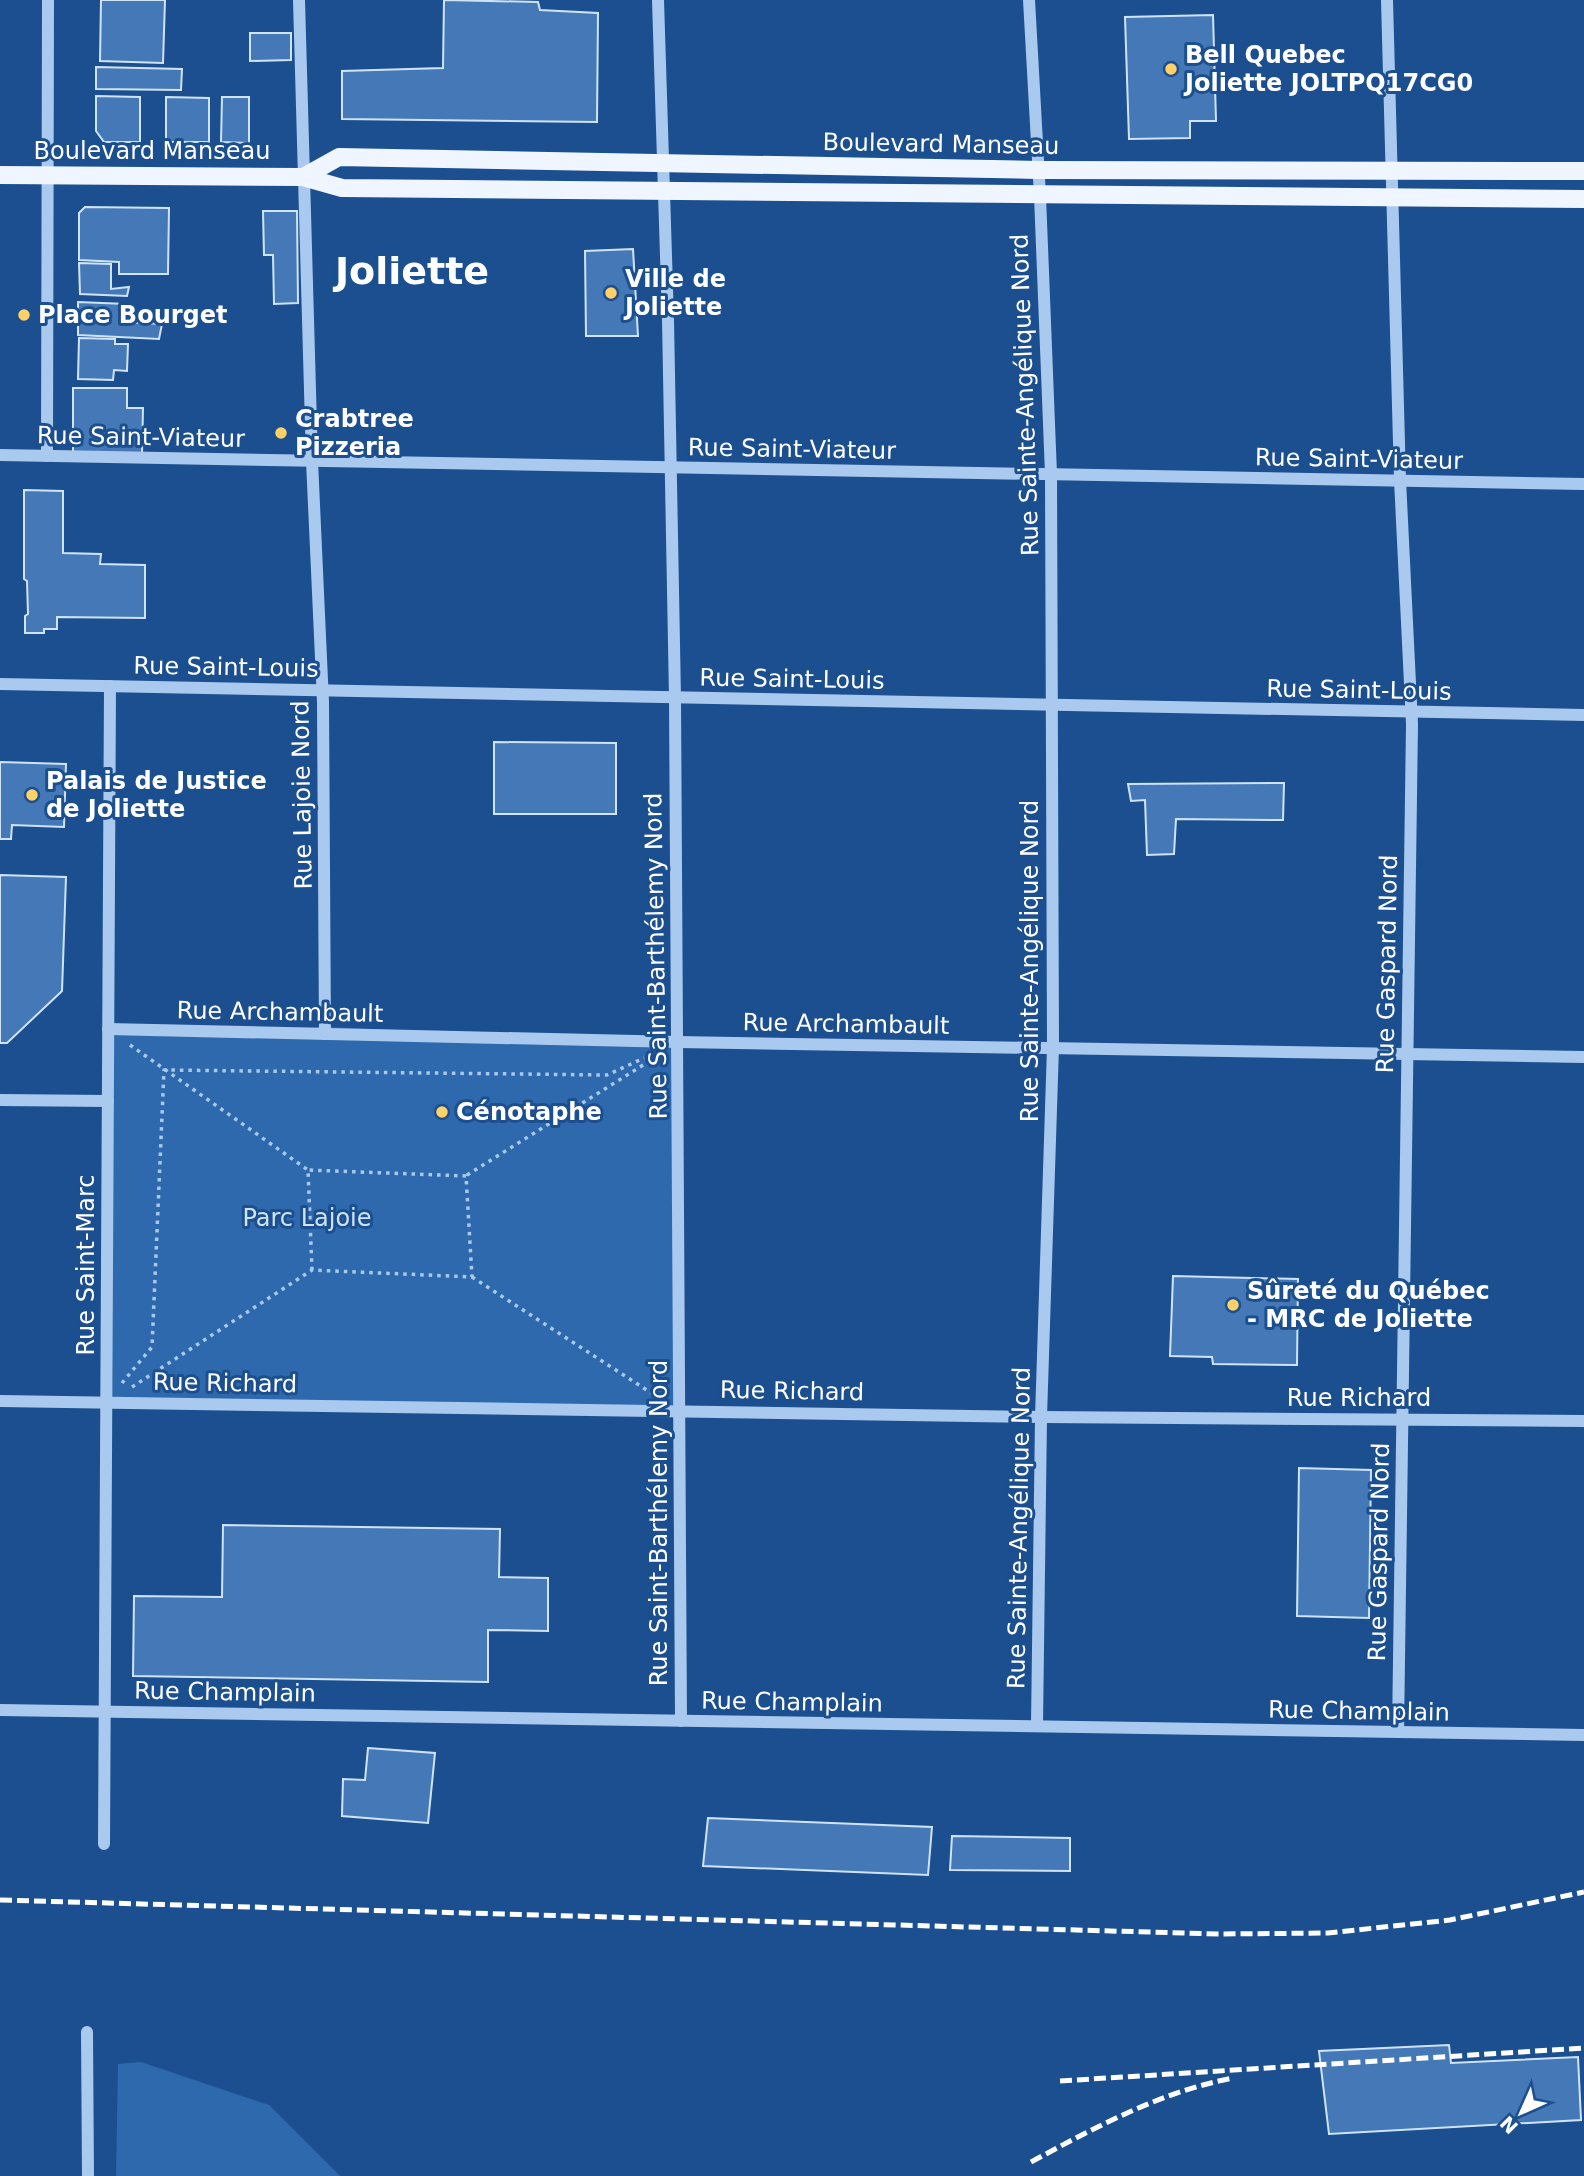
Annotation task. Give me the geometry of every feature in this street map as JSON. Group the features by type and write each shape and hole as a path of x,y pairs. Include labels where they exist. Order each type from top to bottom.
{"main road":[{"name":"Boulevard Manseau","path":"303,177 339,157 1039,170 1584,172"},
{"name":"Boulevard Manseau","path":"0,175 303,177 342,188 1584,199"}],"street":[{"path":"47,456 48,0"},
{"name":"Rue Lajoie Nord","path":"299,0 312,461 322,690 325,1034"},
{"name":"Rue Saint-Barthélemy Nord","path":"658,0 675,698 681,1721"},
{"name":"Rue Sainte-Angélique Nord","path":"1029,0 1039,170 1051,474 1053,1047 1041,1417 1037,1726"},
{"name":"Rue Gaspard Nord","path":"1387,0 1400,480 1412,712 1398,1732"},
{"name":"Rue Saint-Viateur","path":"0,455 1584,484"},
{"name":"Rue Saint-Louis","path":"0,684 1584,715"},
{"name":"Rue Saint-Marc","path":"104,1844 110,686"},
{"name":"Rue Archambault","path":"108,1029 678,1042 1584,1057"},
{"path":"0,1100 108,1101"},
{"name":"Rue Richard","path":"0,1401 1041,1417 1584,1421"},
{"name":"Rue Champlain","path":"0,1710 1584,1735"},
{"path":"87,2032 88,2176"}],"path":[{"path":"108,1029 309,1170 466,1176 678,1042"},
{"path":"164,1070 607,1075 678,1042"},
{"path":"106,1403 152,1347 164,1070"},
{"path":"309,1170 312,1270"},
{"path":"466,1176 472,1276"},
{"path":"106,1403 312,1270 472,1276 679,1411"}],"green space":[{"name":"Parc Lajoie","path":"326,1027 678,1042 679,1411 106,1403 108,1029"},
{"path":"141,2062 269,2105 340,2176 116,2176 118,2064"}],"building":[{"path":"101,0 165,0 163,63 100,61"},
{"path":"444,0 538,2 540,10 598,13 597,122 342,119 342,71 443,68"},
{"name":"Bell Quebec Joliette JOLTPQ17CG0","path":"1213,15 1216,121 1190,121 1190,138 1129,139 1125,17"},
{"path":"250,33 291,33 291,60 250,61"},
{"path":"96,67 182,69 181,90 96,89"},
{"path":"96,96 140,97 140,142 104,142 96,131"},
{"path":"166,97 209,98 209,142 166,142"},
{"path":"222,97 249,97 249,143 221,142"},
{"path":"85,207 169,208 168,274 119,274 119,262 79,260 79,213"},
{"path":"263,211 297,211 298,303 274,304 273,255 264,255"},
{"name":"Ville de Joliette","path":"633,249 638,336 586,336 585,251"},
{"path":"79,263 111,264 111,289 129,287 127,296 80,294"},
{"path":"78,302 126,304 126,322 162,324 159,339 78,335"},
{"path":"79,338 115,339 115,344 128,344 127,371 114,370 113,380 78,379"},
{"path":"73,388 127,388 127,408 143,408 142,454 73,453"},
{"path":"24,490 63,491 63,553 101,554 100,564 145,565 145,618 57,617 57,629 44,629 44,633 25,633 25,616 28,614 27,581 24,579"},
{"path":"494,742 616,743 616,814 494,814"},
{"name":"Palais de Justice de Joliette","path":"0,762 66,764 64,827 12,825 11,839 0,839"},
{"path":"1284,783 1283,820 1176,819 1174,854 1147,855 1145,800 1131,801 1128,784"},
{"path":"0,875 66,877 62,991 7,1043 0,1043"},
{"path":"1173,1276 1298,1279 1297,1365 1213,1364 1212,1357 1170,1356"},
{"path":"1299,1468 1371,1470 1369,1618 1297,1616"},
{"path":"223,1525 500,1529 499,1577 548,1578 548,1631 488,1630 488,1682 133,1676 134,1596 222,1597"},
{"path":"368,1748 435,1753 428,1823 342,1816 343,1779 365,1780"},
{"path":"708,1818 932,1827 928,1875 703,1866"},
{"path":"952,1836 1070,1838 1070,1871 950,1870"},
{"path":"1449,2045 1451,2063 1578,2057 1581,2120 1329,2134 1319,2051"}],"railway":[{"path":"0,1900 1219,1934 1328,1933 1450,1920 1584,1892"},
{"path":"1060,2081 1584,2048"},
{"path":"1031,2162 1129,2112 1180,2092 1233,2078"}],"place":[{"name":"Bell Quebec Joliette JOLTPQ17CG0","path":"1171,69"},
{"name":"Ville de Joliette","path":"611,293"},
{"name":"Place Bourget","path":"24,315"},
{"name":"Crabtree Pizzeria","path":"281,433"},
{"name":"Palais de Justice de Joliette","path":"32,795"},
{"name":"Cénotaphe","path":"442,1112"},
{"name":"Sûreté du Québec - MRC de Joliette","path":"1233,1305"}],"district":[{"name":"Joliette","path":"412,271"}]}
